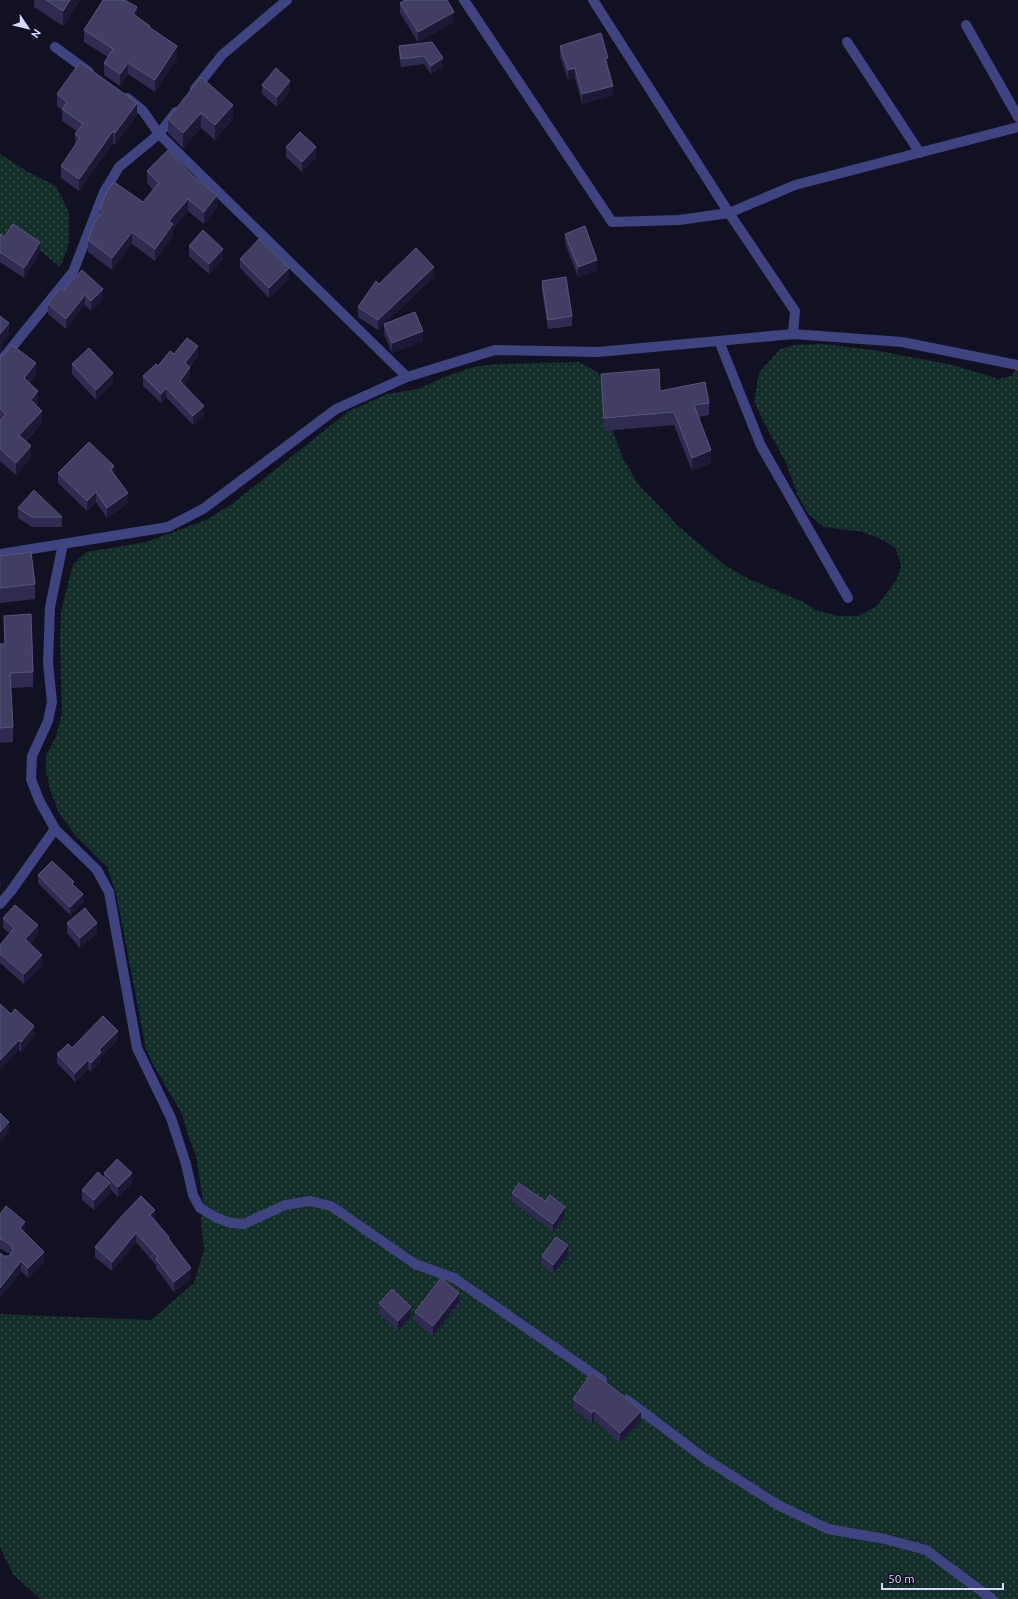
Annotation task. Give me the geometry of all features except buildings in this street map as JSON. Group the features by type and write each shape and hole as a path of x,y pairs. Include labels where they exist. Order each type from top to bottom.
{"street":[{"path":"0,362 72,272 104,192 119,168 159,134 222,55 287,0"},
{"path":"464,0 612,222 679,220 729,213 795,185 1018,126"},
{"path":"593,0 729,213 795,311 793,334"},
{"path":"966,25 1018,117"},
{"path":"847,42 920,153"},
{"path":"55,47 99,79"},
{"path":"118,92 143,111 159,134 406,377"},
{"path":"0,554 168,527 202,509 336,409 406,377 495,350 598,352 793,334 902,342 1018,365"},
{"path":"718,341 761,446 848,598"},
{"path":"63,544 50,607 48,663 52,702 48,721 32,756 31,779 39,800 55,829 97,870 109,892 137,1048 171,1118 186,1164 193,1195 200,1208 231,1223 244,1224 286,1205 310,1201 331,1206 415,1264 454,1278 616,1391 704,1458 778,1505 828,1529 926,1550 992,1599"},
{"path":"0,904 55,829"}],"green space":[{"path":"0,154 28,172 56,186 69,213 69,243 60,267 37,248 0,240"},
{"path":"822,344 873,350 953,365 998,379 1012,376 1018,365 1018,1599 40,1599 13,1574 0,1548 0,1314 151,1320 194,1283 204,1250 201,1223 203,1200 196,1156 182,1114 155,1068 146,1049 116,893 107,867 75,835 59,813 51,792 46,771 46,755 56,737 62,713 60,640 61,612 73,564 86,552 146,542 206,520 232,504 349,411 387,394 418,389 447,376 474,367 496,364 579,362 597,372 608,390 608,408 613,432 623,458 638,484 679,527 726,566 749,579 801,601 816,610 838,616 858,616 877,606 897,579 901,565 896,549 885,541 863,532 824,527 809,515 799,498 786,463 754,401 759,373 780,349 795,345"}]}
